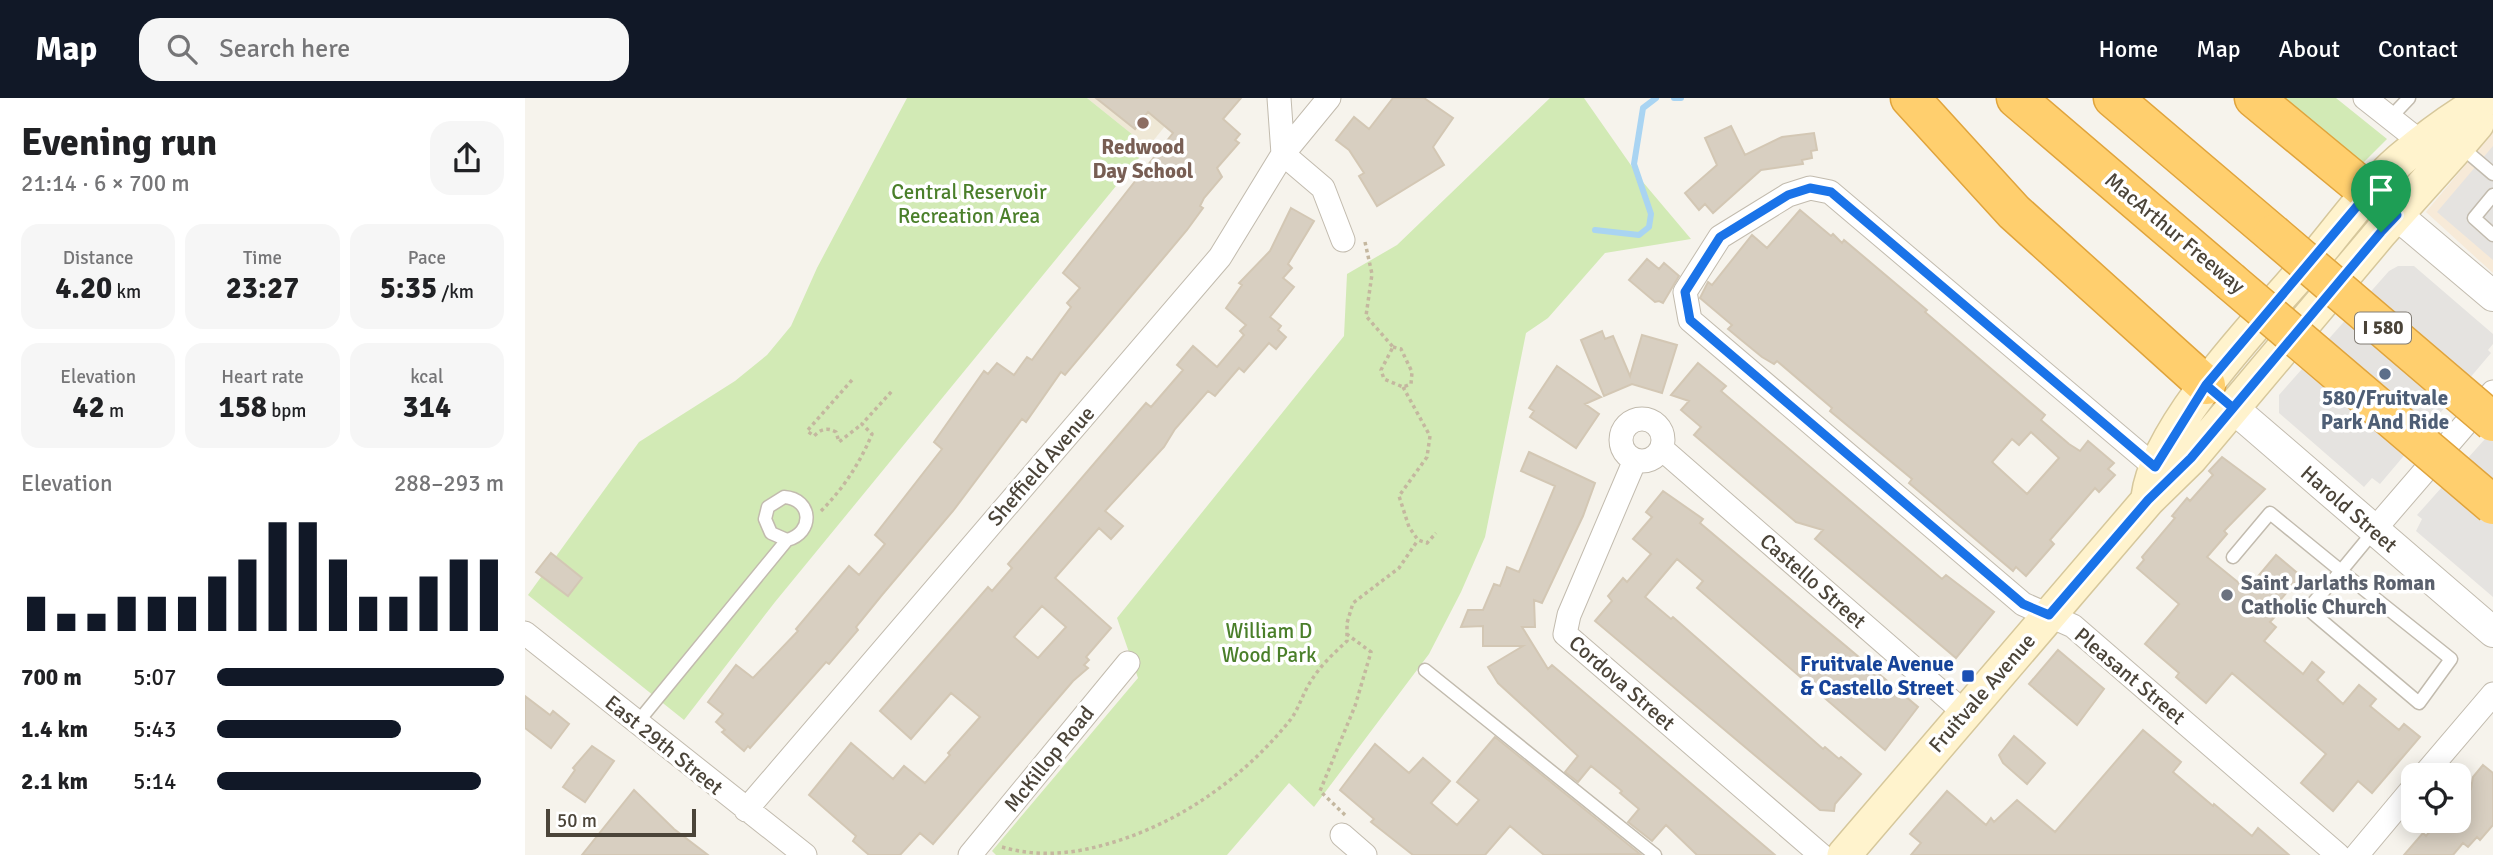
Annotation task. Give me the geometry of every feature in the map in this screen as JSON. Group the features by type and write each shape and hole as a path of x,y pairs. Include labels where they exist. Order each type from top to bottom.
{"highway":[{"path":"1910,98 2014,212 2219,396"},
{"name":"MacArthur Freeway","path":"2016,98 2493,505"},
{"name":"I 580","path":"2113,98 2493,422"},
{"path":"2254,98 2383,204"}],"main road":[{"name":"Fruitvale Avenue","path":"2383,204 2426,183 2477,124 2486,98"},
{"name":"Fruitvale Avenue","path":"2148,500 2155,467 2383,204 2399,160 2458,114 2486,98"},
{"path":"2422,143 2426,183"},
{"name":"Fruitvale Avenue","path":"1844,855 2148,500 2191,458 2219,396"}],"street":[{"path":"1279,98 1283,154 1322,188 1353,236"},
{"name":"Sheffield Avenue","path":"746,810 1220,257 1283,154 1329,98"},
{"path":"2365,98 2422,143"},
{"name":"Pleasant Street","path":"2155,467 1831,192 1810,188 1788,195 1720,237 1685,292 1690,320 2023,604 2073,626 2338,855"},
{"path":"2383,204 2493,296"},
{"path":"2374,530 2493,391"},
{"name":"Harold Street","path":"2219,396 2493,632"},
{"path":"1649,419 1663,435 1662,449 1653,458 1635,460 1623,451 1623,429 1634,420 1649,419"},
{"name":"Castello Street","path":"1662,449 1965,713"},
{"name":"Cordova Street","path":"1635,460 1569,615 1565,634 1821,855"},
{"name":"East 29th Street","path":"525,633 805,855"},
{"name":"McKillop Road","path":"971,855 1128,663"},
{"path":"2434,763 2493,694"},
{"path":"2357,855 2401,802"},
{"path":"1342,835 1365,855"}],"lane":[{"path":"2391,118 2409,98"},
{"path":"2459,145 2493,174"},
{"path":"2493,195 2474,218 2493,235"},
{"path":"791,498 800,503 806,511 806,526 796,537 787,540 779,539 767,527 766,512 776,499 791,498"},
{"path":"2233,557 2270,513 2341,571 2451,659 2419,702 2308,609 2341,571 2374,530"},
{"path":"637,723 787,540"},
{"path":"1425,670 1655,855"}],"path":[{"path":"1353,236 1372,274 1366,316 1393,347 1401,349 1412,372 1411,384 1403,387"},
{"path":"1393,347 1381,370 1384,379 1403,387 1430,436 1427,457 1399,496 1409,527 1418,540 1427,543 1436,533"},
{"path":"852,380 807,431 814,436 825,428 831,429 836,432 839,442 862,424 892,391"},
{"path":"806,526 835,497 863,454 872,434 862,424"},
{"path":"987,835 1004,848 1030,854 1068,853 1127,841 1197,804 1263,749 1291,718 1311,681 1347,641 1347,623 1353,603 1399,568 1418,540"},
{"path":"1342,835 1348,817 1320,791 1355,706 1371,652 1348,635"}],"shaded area":[{"name":"Redwood Day School","path":"1087,98 1188,98 1148,147"},
{"path":"2493,132 2493,273 2426,212"},
{"path":"2493,146 2493,260 2437,212"},
{"name":"580/Fruitvale Park And Ride","path":"2398,266 2414,266 2493,334 2493,344 2488,350 2491,353 2380,484 2372,478 2364,487 2279,413 2279,395 2389,271"},
{"name":"580/Fruitvale Park And Ride","path":"2493,430 2493,597 2416,531 2422,519 2417,515"}],"green space":[{"name":"Central Reservoir Recreation Area","path":"907,98 1087,98 1148,147 775,602 684,720 528,595 639,442 735,381 767,355 791,326 817,268"},
{"name":"William D Wood Park","path":"1550,98 1584,98 1642,181 1691,239 1605,253 1548,318 1526,333 1485,537 1429,654 1314,807 1289,783 1227,855 996,855 992,851 1138,678 1117,618 1344,336 1347,274 1397,245"},
{"path":"2285,98 2336,98 2387,139 2363,163"}],"building":[{"path":"1096,98 1241,98 1223,119 1240,134 1235,140 1239,143 1217,168 1222,177 1204,198 1200,206 1203,208 1187,230 1065,375 1061,372 1026,422 1022,419 953,511 856,627 858,630 750,748 748,746 744,751 722,732 725,730 716,722 723,714 708,702 736,665 753,678 798,631 796,629 849,566 859,575 885,544 875,535 942,449 934,442 984,371 988,374 997,363 1014,375 1027,357 1032,360 1071,307 1067,303 1080,288 1063,273 1173,133 1148,112 1135,129"},
{"path":"1393,98 1424,98 1453,118 1433,147 1444,165 1377,206 1359,176 1364,173 1349,150 1336,140 1354,117 1369,129"},
{"path":"1731,126 1745,155 1782,137 1814,133 1817,150 1811,151 1812,158 1802,160 1803,164 1761,170 1713,213 1705,204 1699,210 1685,193 1717,165 1705,138"},
{"path":"1291,208 1314,221 1288,264 1292,268 1283,278 1294,287 1270,317 1281,326 1278,330 1286,337 1276,349 1269,343 1244,372 1239,368 1215,396 1208,391 1175,429 1164,447 1105,511 1123,526 1111,539 1099,528 1055,578 1111,628 1086,657 1089,660 1084,665 1088,668 1073,681 933,844 920,833 900,855 869,855 853,841 856,836 809,795 851,743 893,779 904,766 925,783 950,755 948,753 980,717 951,693 911,739 880,711 988,587 992,591 1012,568 1008,564 1146,403 1151,407 1183,370 1177,365 1193,346 1217,367 1244,335 1240,331 1246,325 1226,308 1242,285 1239,283 1270,251","holes":["1042,606 1066,627 1038,658 1014,637"]},
{"path":"1800,210 1831,236 1833,234 1842,243 1844,240 1927,310 1925,312 2045,415 2041,420 2069,444 2080,451 2088,441 2114,463 2108,469 2115,475 2099,492 2095,488 2050,540 2054,544 2026,576 2016,567 2013,571 1909,483 1912,479 1830,411 1832,408 1777,361 1774,364 1762,357 1728,329 1732,325 1700,298 1708,282 1712,285 1752,235 1767,248","holes":["2031,432 2059,458 2027,494 1992,462 2012,439 2019,445"]},
{"path":"1647,259 1659,269 1664,263 1679,276 1663,303 1655,302 1629,280"},
{"path":"1602,331 1605,339 1613,336 1630,376 1642,335 1677,345 1662,393 1632,384 1604,396 1581,340"},
{"path":"1698,363 1726,386 1721,391 1942,579 1946,575 1994,612 1956,658 1815,539 1823,530 1796,522 1694,435 1701,427 1681,410 1689,401 1671,395"},
{"path":"1557,366 1601,397 1585,404 1599,414 1576,448 1530,417 1534,411 1529,408"},
{"path":"1529,452 1595,483 1583,516 1542,603 1534,600 1535,627 1522,627 1548,669 1552,665 1775,855 1697,855 1666,825 1652,841 1628,822 1639,809 1591,766 1578,782 1565,772 1578,756 1498,683 1488,667 1523,646 1483,646 1483,626 1461,627 1468,610 1483,610 1494,584 1500,586 1507,567 1519,572 1555,486 1521,471"},
{"path":"2222,457 2265,489 2224,531 2227,534 2207,557 2239,583 2242,579 2250,586 2276,555 2301,576 2275,606 2280,611 2270,622 2276,627 2264,641 2303,674 2312,662 2324,672 2317,680 2343,704 2359,685 2376,699 2370,706 2399,730 2404,724 2420,737 2372,793 2358,781 2333,811 2301,783 2326,754 2232,673 2206,703 2176,677 2179,673 2145,644 2179,604 2137,568 2144,560 2142,557 2175,518 2172,516 2187,498 2190,501 2213,475 2209,471"},
{"path":"1663,491 1703,519 1700,523 1918,707 1885,750 1697,588 1703,581 1677,559 1645,597 1671,619 1673,617 1823,749 1825,747 1839,759 1841,757 1861,774 1835,804 1834,811 1820,810 1595,621 1612,601 1608,596 1623,578 1627,582 1651,554 1633,539 1652,517 1646,512"},
{"path":"551,553 582,578 568,596 536,572"},
{"path":"2058,650 2104,689 2077,725 2029,684"},
{"path":"525,696 550,715 553,711 569,724 551,748 525,728"},
{"path":"2143,730 2181,762 2173,772 2252,836 2258,828 2289,855 1911,855 1921,843 1910,834 1947,791 1986,825 1991,818 1994,822 2017,800 2055,832"},
{"path":"2014,736 2045,763 2027,784 2003,763 1999,755"},
{"path":"1495,737 1640,854 1544,855 1510,826 1485,855 1413,855 1371,822 1374,819 1340,790 1375,744 1409,773 1423,758 1450,781 1431,803 1457,825 1479,800 1457,782"},
{"path":"592,746 614,761 585,802 563,787 575,770 573,768"},
{"path":"2483,765 2493,773 2493,825 2480,840 2477,837 2468,847 2463,843 2453,855 2404,855 2423,833 2426,836 2429,833 2471,833 2473,777"},
{"path":"634,790 674,829 708,855 582,855"}],"waterway":[{"path":"1595,230 1639,235 1649,227 1651,214 1634,164 1643,108 1656,98"},
{"path":"1674,98 1681,98"}],"place":[{"name":"Redwood Day School","path":"1143,123"},
{"name":"580/Fruitvale Park And Ride","path":"2385,374"},
{"name":"Saint Jarlaths Roman Catholic Church","path":"2227,595"},
{"name":"Fruitvale Avenue & Castello Street","path":"1968,676"}],"route":[{"path":"2381,232 2233,408 2206,385 2155,467 1831,192 1810,188 1788,195 1720,237 1692,276 1685,292 1685,307 1690,320 2023,604 2049,615 2148,500 2191,458 2233,408 2206,385 2369,192 2397,215 2381,232"}]}
